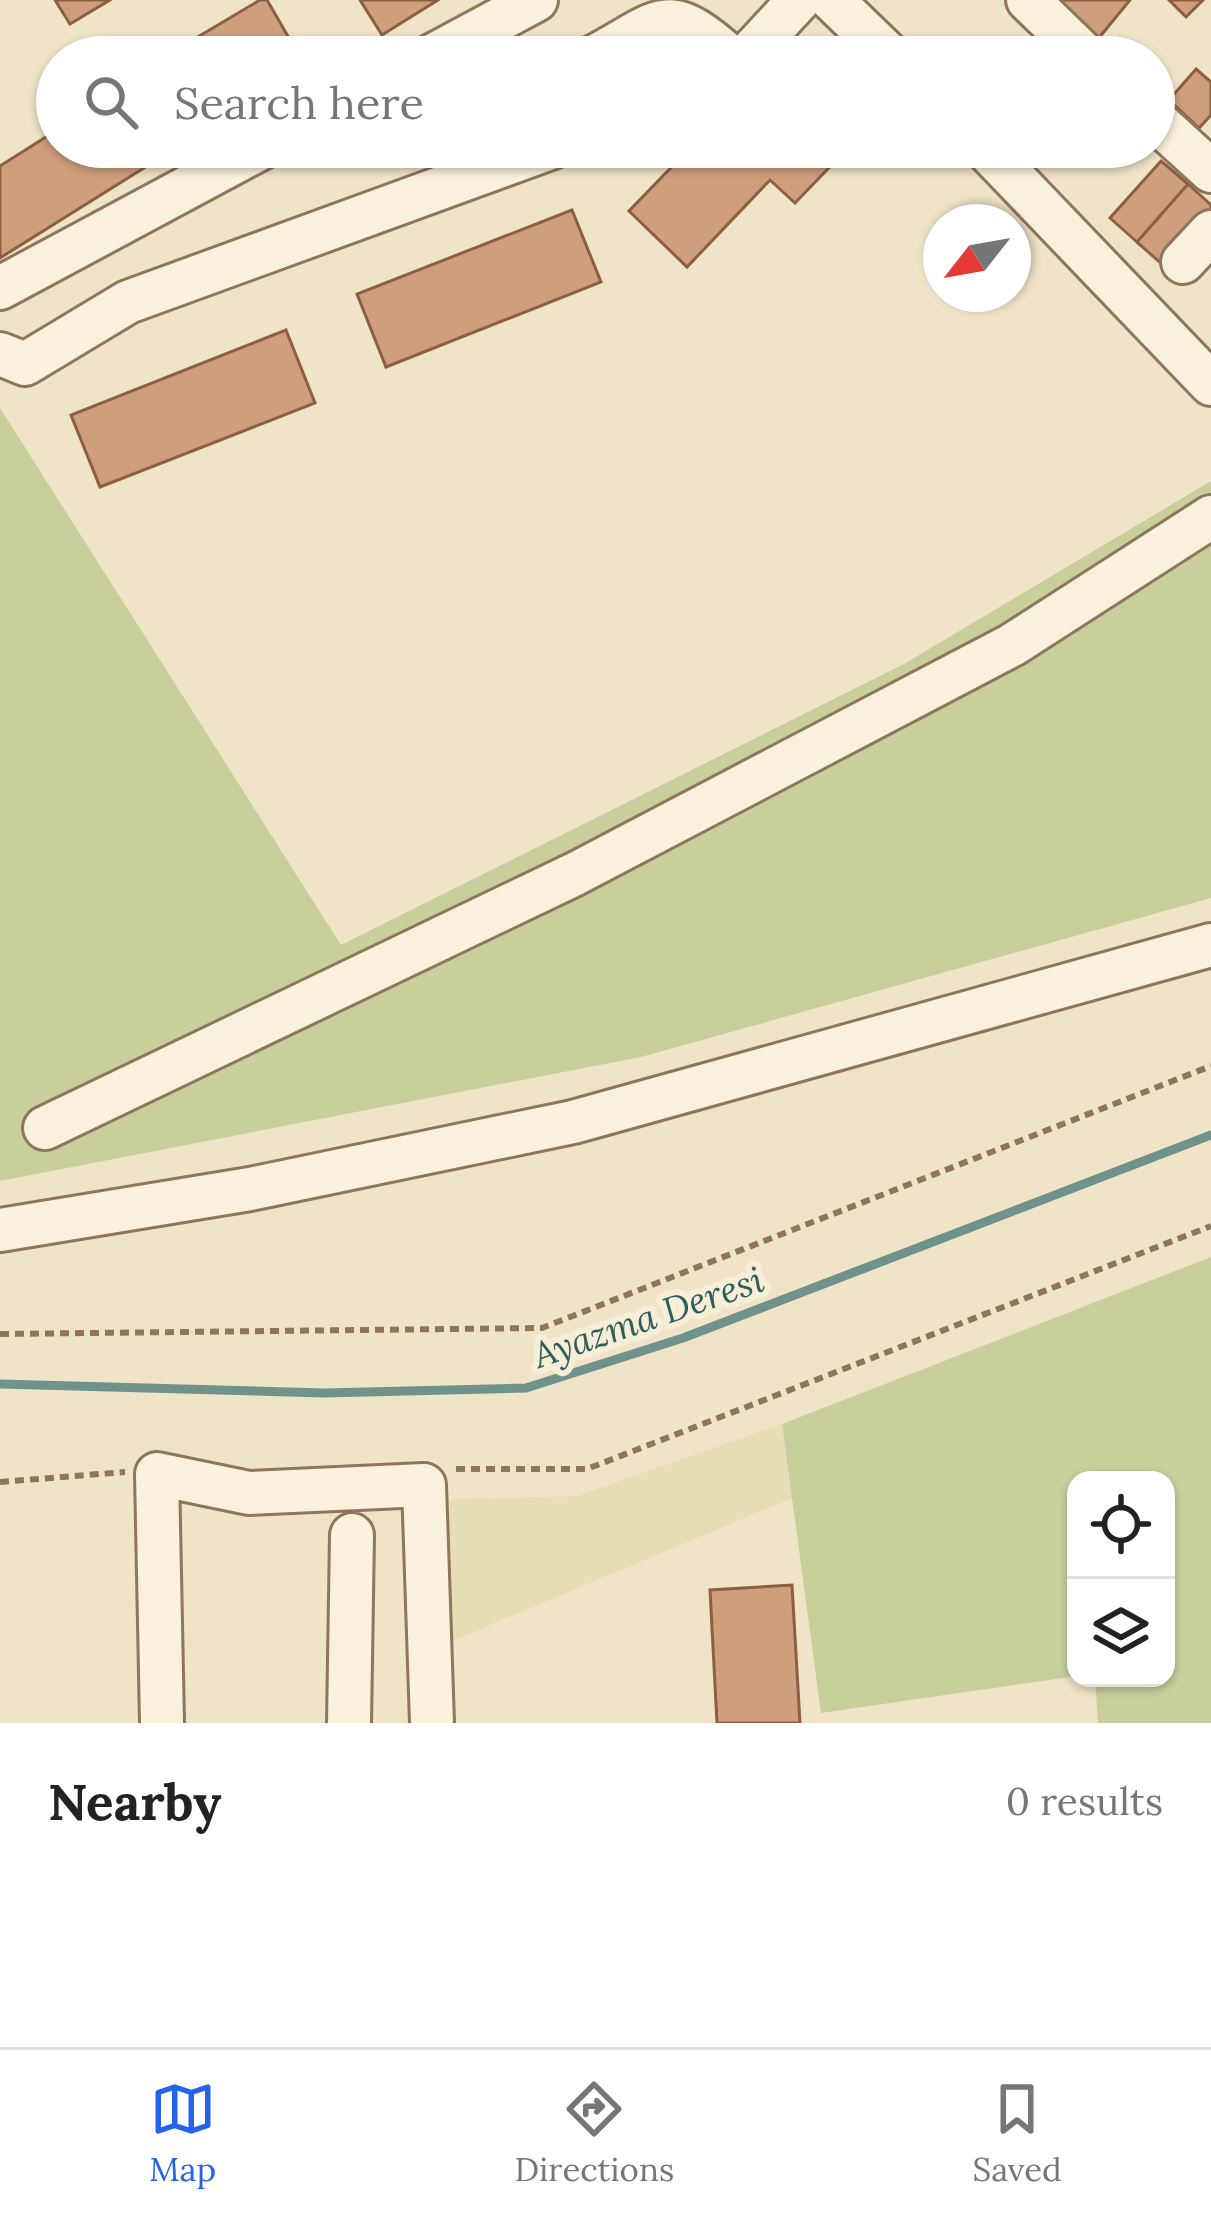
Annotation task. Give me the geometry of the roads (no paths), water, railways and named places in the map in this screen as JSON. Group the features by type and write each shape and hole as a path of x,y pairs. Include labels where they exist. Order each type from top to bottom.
{"street":[{"path":"476,36 536,0"},
{"path":"766,36 799,0"},
{"path":"832,0 869,36"},
{"path":"1028,0 1065,36"},
{"path":"632,36 672,20 691,24 705,36"},
{"path":"1175,138 1211,171"},
{"path":"0,288 223,168"},
{"path":"0,354 25,364 128,302 495,168"},
{"path":"1004,168 1211,384"},
{"path":"45,1128 575,874 700,809 1012,645 1211,517"},
{"path":"0,1230 250,1189 573,1122 1211,946"},
{"path":"162,1723 158,1474 249,1493 424,1485 432,1723"},
{"path":"350,1723 352,1535"}],"waterway":[{"name":"Ayazma Deresi","path":"0,1384 324,1393 526,1388 683,1338 1211,1135"}]}
